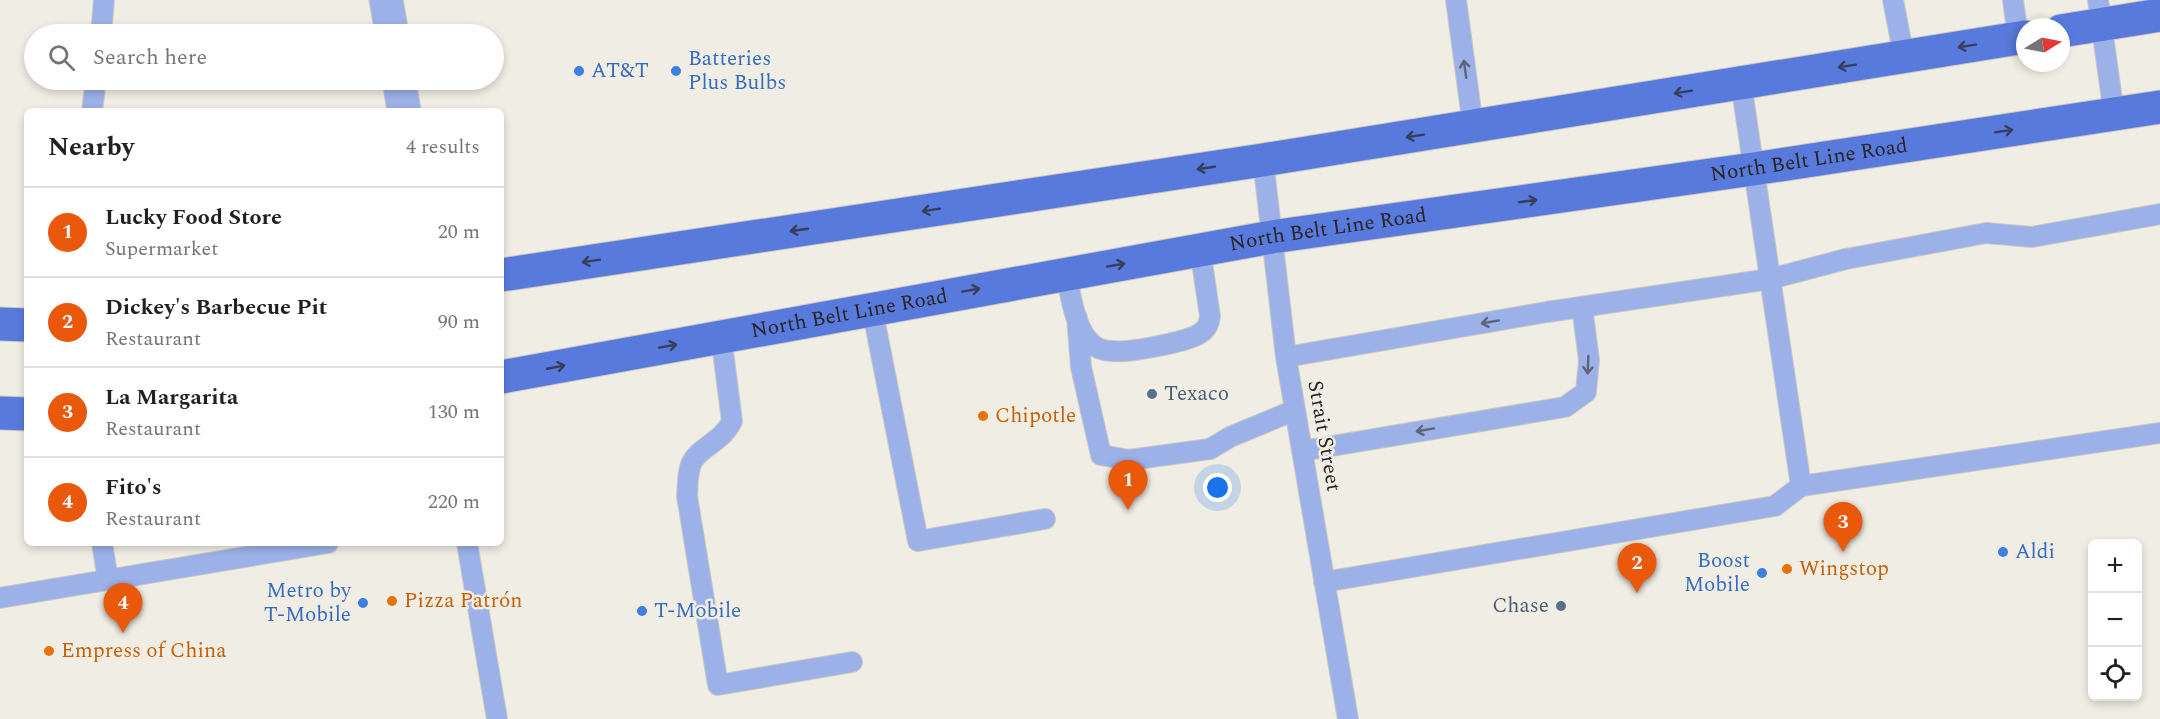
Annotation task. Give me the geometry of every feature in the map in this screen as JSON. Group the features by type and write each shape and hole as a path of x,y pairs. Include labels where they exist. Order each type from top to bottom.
{"main road":[{"path":"2070,27 2100,12 2160,15"},
{"path":"504,274 1263,160 2016,38"},
{"name":"North Belt Line Road","path":"504,376 1272,237 1753,169 2160,107"},
{"path":"0,324 24,325"},
{"path":"0,413 24,414"}],"street":[{"path":"386,0 390,24"},
{"path":"401,90 404,108"}],"lane":[{"path":"101,24 104,0"},
{"path":"1455,0 1473,126"},
{"path":"1893,0 1904,57"},
{"path":"2013,0 2017,18"},
{"path":"2100,12 2114,114"},
{"path":"1741,83 1801,486"},
{"path":"92,108 95,90"},
{"name":"Strait Street","path":"1263,160 1286,357 1348,719"},
{"path":"1286,357 1547,312 1770,279 1846,260 1986,233 2032,237 2160,214"},
{"path":"1077,318 1089,341 1095,346 1111,351 1131,350 1174,342 1201,333 1208,326 1210,316 1200,249"},
{"path":"1066,274 1077,318 1081,367 1101,455 1129,460 1210,449 1230,437 1295,410"},
{"path":"1302,451 1565,407 1586,392 1589,360 1582,307"},
{"path":"872,308 918,541 1045,519"},
{"path":"721,336 732,421 721,438 693,460 687,496 694,550 718,685 852,662"},
{"path":"1324,582 1775,506 1801,486 2160,433"},
{"path":"102,546 108,580"},
{"path":"0,597 310,546"},
{"path":"467,546 496,719"}],"place":[{"name":"AT&T","path":"579,71"},
{"name":"Batteries Plus Bulbs","path":"676,71"},
{"name":"Texaco","path":"1152,394"},
{"name":"Chipotle","path":"983,416"},
{"name":"Lucky Food Store","path":"1128,510"},
{"name":"La Margarita","path":"1843,552"},
{"name":"Aldi","path":"2003,552"},
{"name":"Wingstop","path":"1787,569"},
{"name":"Boost Mobile","path":"1762,573"},
{"name":"Dickey's Barbecue Pit","path":"1637,593"},
{"name":"Pizza Patrón","path":"392,601"},
{"name":"Metro by T-Mobile","path":"363,603"},
{"name":"Chase","path":"1561,606"},
{"name":"T-Mobile","path":"642,611"},
{"name":"Fito's","path":"123,633"},
{"name":"Empress of China","path":"49,651"}]}
